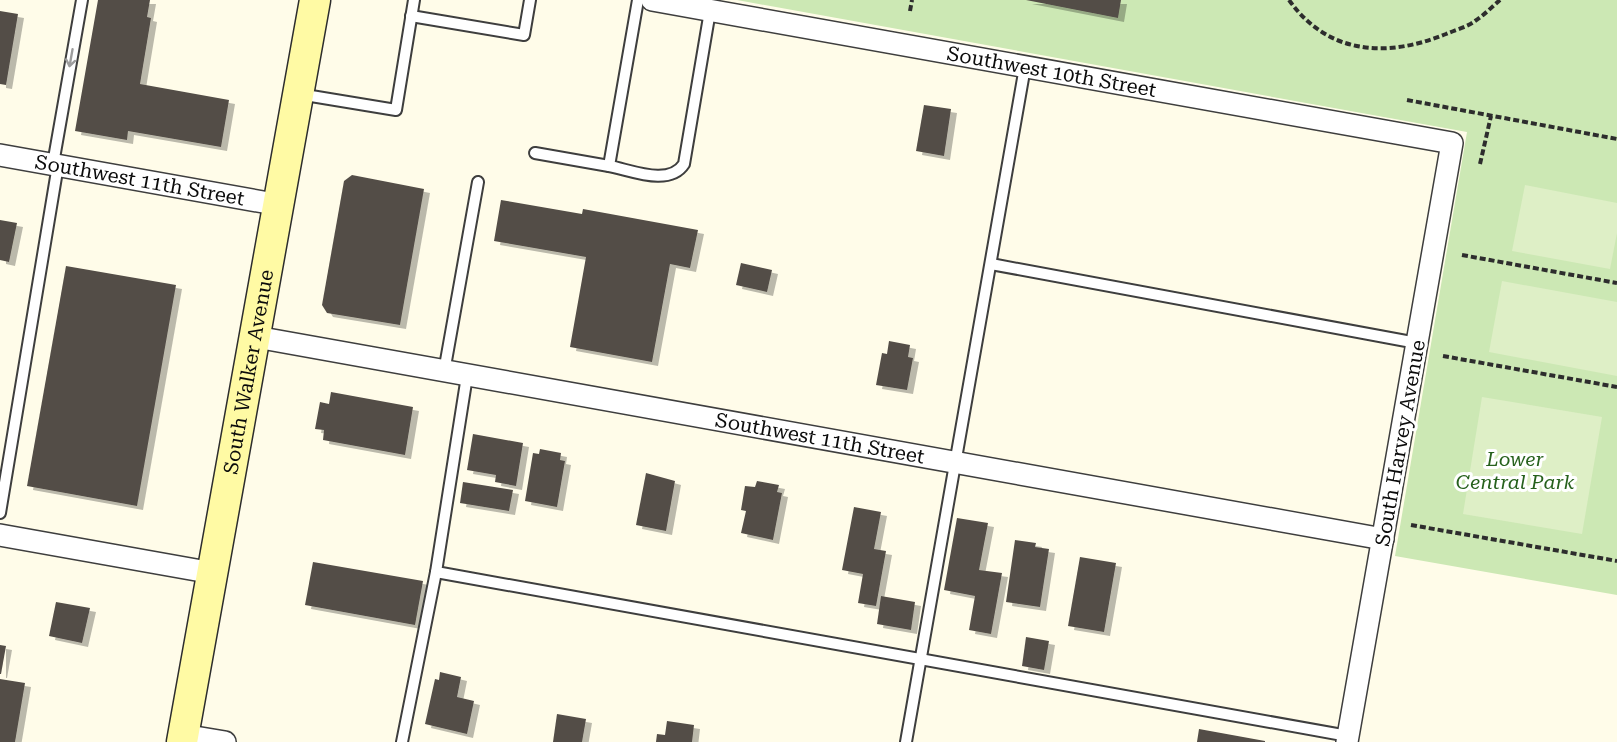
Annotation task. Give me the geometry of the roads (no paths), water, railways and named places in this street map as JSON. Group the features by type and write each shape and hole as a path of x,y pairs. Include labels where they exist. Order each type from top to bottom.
{"main road":[{"name":"South Walker Avenue","path":"183,738 315,0"}],"street":[{"name":"Southwest 10th Street","path":"652,0 1452,143"},
{"name":"South Harvey Avenue","path":"1347,739 1452,143"},
{"name":"Southwest 11th Street","path":"0,155 280,205"},
{"name":"Southwest 11th Street","path":"256,337 1383,539"},
{"path":"0,535 213,573"},
{"path":"183,738 225,742"}],"lane":[{"path":"0,513 82,0"},
{"path":"299,94 396,110 414,0"},
{"path":"411,16 525,35 530,0"},
{"path":"609,166 638,0"},
{"path":"535,153 663,176 680,170 684,164 710,10"},
{"path":"906,742 1025,67"},
{"path":"444,372 478,183"},
{"path":"991,264 1417,343"},
{"path":"402,742 436,572 467,376"},
{"path":"436,572 921,658 1347,739"}],"park label":[{"name":"Lower Central Park","path":"1515,470"}]}
